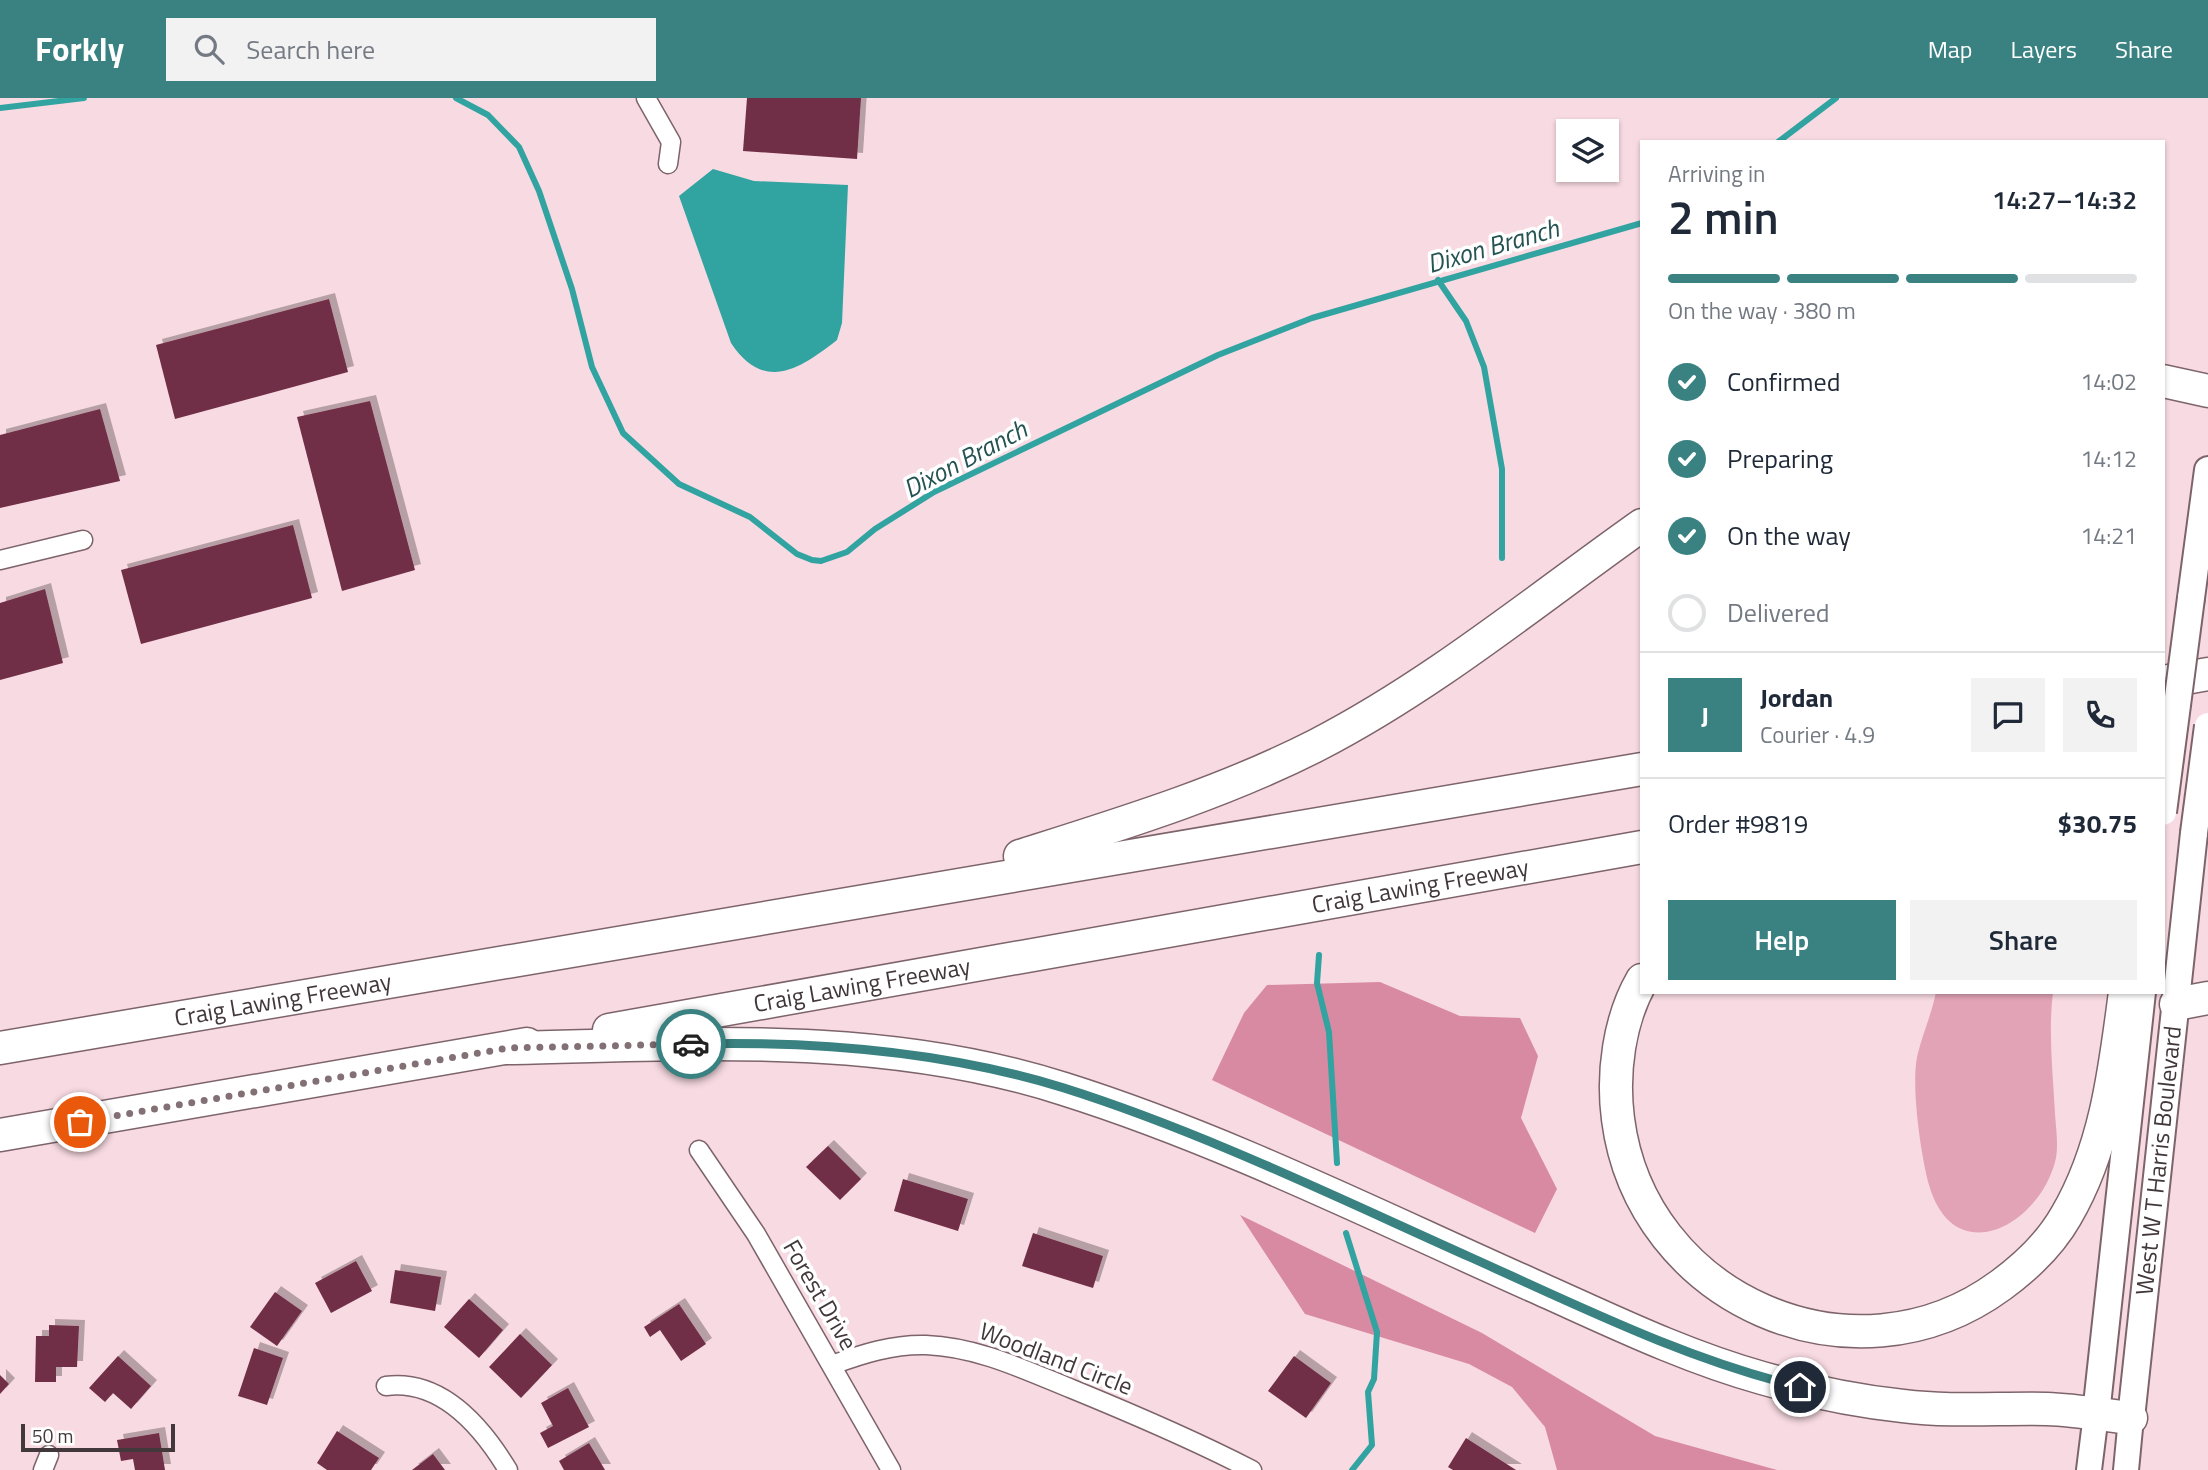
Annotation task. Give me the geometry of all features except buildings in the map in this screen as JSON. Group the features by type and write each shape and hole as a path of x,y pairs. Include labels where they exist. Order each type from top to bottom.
{"highway":[{"path":"2165,381 2208,390"},
{"path":"908,891 1195,799 1316,745 1379,710 1443,667 1640,526"},
{"path":"2165,682 2208,674"},
{"path":"2165,755 2208,747"},
{"name":"Craig Lawing Freeway","path":"0,1048 908,891 1640,769"},
{"name":"Craig Lawing Freeway","path":"0,1135 1640,848"},
{"path":"1640,984 1623,1029 1616,1069 1616,1103 1621,1143 1649,1213 1696,1268 1749,1305 1780,1318 1817,1328 1858,1332 1922,1323 1967,1307 2011,1278 2049,1242 2080,1188 2102,1126 2112,1086 2125,994"},
{"path":"2176,1004 2208,998"},
{"path":"508,1048 798,1044 919,1056 986,1070 1062,1088 1146,1118 1274,1171 1637,1332 1760,1378 1846,1398 1906,1407 2049,1409 2132,1418"}],"main road":[{"path":"2165,797 2208,470"},
{"name":"West W T Harris Boulevard","path":"2126,1470 2194,833 2208,726"},
{"name":"West W T Harris Boulevard","path":"2089,1470 2142,994"}],"street":[{"path":"646,98 671,142 668,164"},
{"path":"0,560 83,540"},
{"name":"Forest Drive","path":"699,1150 757,1234 891,1470"},
{"name":"Woodland Circle","path":"832,1365 865,1353 905,1346 967,1350 1016,1366 1106,1403 1252,1470"},
{"path":"386,1386 408,1383 431,1392 455,1408 481,1430 508,1470"}],"shaded area":[{"path":"1380,982 1460,1016 1520,1018 1538,1056 1521,1118 1557,1189 1535,1233 1212,1080 1244,1013 1267,985"},
{"path":"1936,994 2053,994 2051,1038 2057,1138 2055,1162 2046,1185 2032,1205 2014,1220 1995,1230 1975,1232 1957,1227 1941,1211 1929,1185 1920,1138 1915,1082 1918,1053"},
{"path":"1240,1215 1482,1333 1655,1436 1777,1470 1557,1470 1545,1427 1512,1387 1469,1364 1305,1314"}],"water":[{"path":"713,169 754,181 848,185 842,323 837,340 796,367 769,372 756,368 731,343 679,196"}],"waterway":[{"name":"Dixon Branch","path":"0,108 84,98"},
{"name":"Dixon Branch","path":"456,98 488,115 519,147 539,191 572,289 592,367 623,433 679,484 750,517 797,554 821,561 847,552 875,529 934,492 1218,355 1312,318 1640,224"},
{"name":"Dixon Branch","path":"1781,140 1836,98"},
{"path":"1438,280 1466,321 1484,367 1502,469 1502,558"},
{"path":"1319,955 1317,983 1329,1032 1337,1163"},
{"path":"1346,1233 1377,1332 1374,1379 1368,1392 1372,1445 1352,1470"}],"way so far":[{"path":"80,1122 508,1048 691,1044"}],"route":[{"path":"691,1044 846,1047 919,1056 1062,1088 1146,1118 1250,1161 1637,1332 1760,1378 1800,1387"}]}
